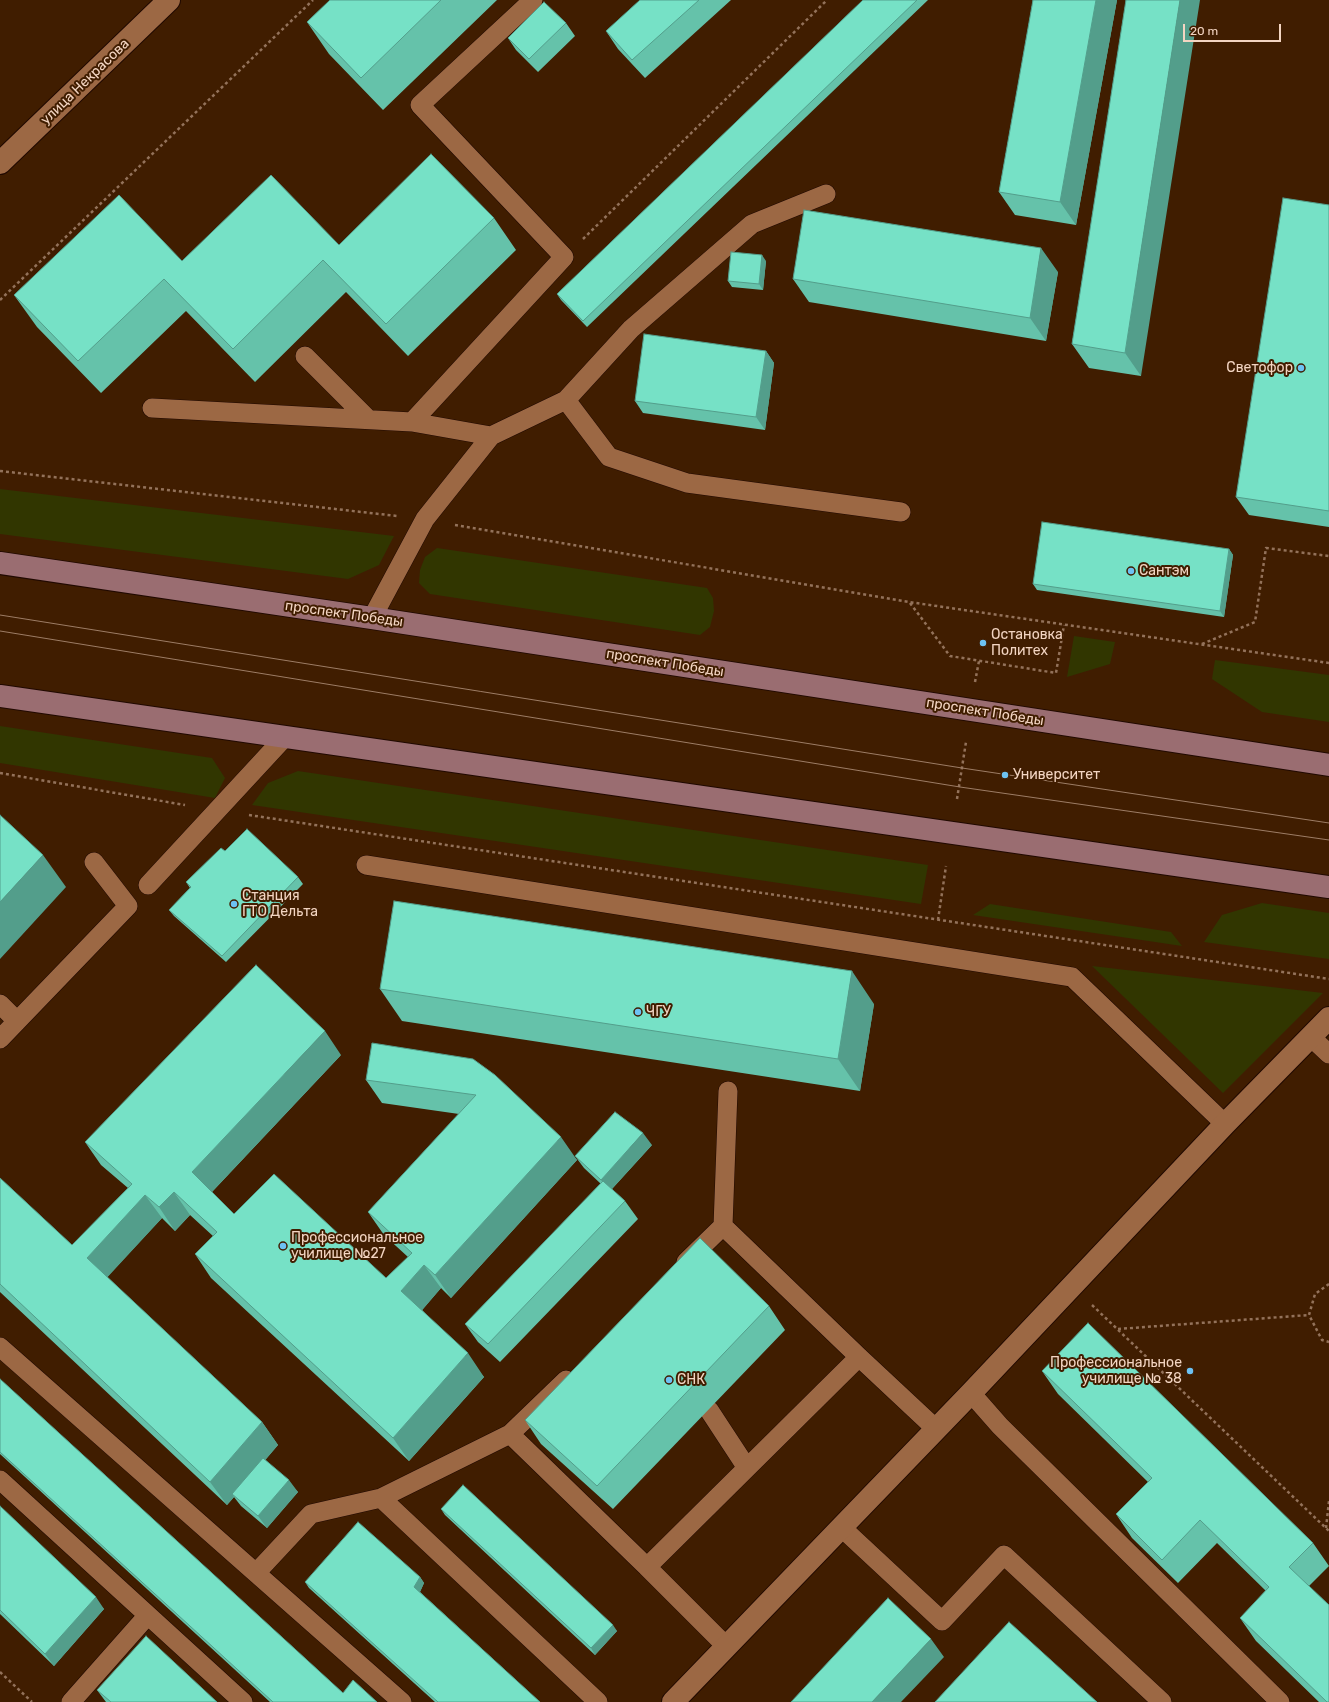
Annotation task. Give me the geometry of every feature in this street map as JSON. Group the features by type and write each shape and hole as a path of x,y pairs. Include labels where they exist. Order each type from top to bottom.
{"main road":[{"name":"проспект Победы","path":"0,563 372,618 1329,766"},
{"path":"0,696 1329,887"}],"street":[{"name":"улица Некрасова","path":"0,163 169,0"},
{"path":"676,1701 726,1646 971,1393 1225,1124 1329,1018"}],"lane":[{"path":"412,422 564,257 420,106 533,0"},
{"path":"372,618 425,519 491,436 566,400 631,328 752,224 826,194"},
{"path":"306,356 368,419"},
{"path":"566,400 609,457 686,483 901,512"},
{"path":"152,408 412,422 491,436"},
{"path":"148,885 284,738"},
{"path":"0,1039 128,906 94,862"},
{"path":"366,865 1072,977 1225,1124"},
{"path":"0,1004 17,1021"},
{"path":"1311,1037 1329,1054"},
{"path":"672,1275 723,1226 728,1091"},
{"path":"723,1226 936,1429"},
{"path":"0,1346 402,1702"},
{"path":"646,1567 859,1357"},
{"path":"256,1573 310,1514 381,1498 510,1434 577,1368"},
{"path":"971,1393 1005,1431 1280,1702"},
{"path":"709,1410 747,1468"},
{"path":"510,1434 726,1646"},
{"path":"0,1480 243,1702"},
{"path":"381,1498 598,1702"},
{"path":"841,1527 942,1621 1004,1555 1162,1702"},
{"path":"70,1702 148,1615"}],"path":[{"path":"0,300 313,0"},
{"path":"564,257 827,0"},
{"path":"0,471 425,519 909,602 1329,663"},
{"path":"1201,645 1255,622 1266,548 1329,556"},
{"path":"909,602 950,656 1056,674 1064,625"},
{"path":"974,687 979,660"},
{"path":"957,800 966,742"},
{"path":"0,773 218,810 1329,979"},
{"path":"938,920 946,866"},
{"path":"1329,1284 1314,1294 1309,1315 1322,1340 1329,1342"},
{"path":"1090,1303 1329,1531"},
{"path":"1118,1330 1309,1315"},
{"path":"1326,1528 1329,1501"},
{"path":"0,1672 32,1702"}],"green space":[{"path":"0,489 394,536 379,565 348,579 0,534"},
{"path":"437,548 707,588 713,598 714,611 710,627 700,635 430,594 419,583 420,570 425,557"},
{"path":"1074,636 1115,642 1110,664 1067,677"},
{"path":"1215,660 1329,675 1329,722 1262,712 1212,679"},
{"path":"0,726 212,758 225,778 215,798 0,763"},
{"path":"298,771 928,865 921,904 252,805 268,783"},
{"path":"1262,903 1329,913 1329,959 1204,942 1222,915"},
{"path":"990,904 1171,932 1182,946 973,915"},
{"path":"1092,966 1323,993 1223,1093"}],"building":[{"path":"330,0 441,0 361,78 307,22"},
{"path":"640,0 699,0 632,60 606,31"},
{"path":"863,0 917,0 583,321 557,294"},
{"path":"1033,0 1096,0 1060,202 999,192"},
{"path":"1126,0 1180,0 1125,353 1072,344"},
{"path":"544,2 566,23 529,59 508,38"},
{"path":"431,154 494,218 386,324 323,260 233,349 164,279 78,361 14,295 119,195 182,261 271,175 339,245"},
{"name":"Светофор","path":"1283,198 1329,205 1329,511 1236,497"},
{"path":"804,210 1041,248 1030,318 793,279"},
{"path":"731,252 762,255 759,284 728,281"},
{"path":"644,334 766,351 756,417 635,401"},
{"path":"1042,522 1229,549 1220,611 1033,584"},
{"path":"0,815 43,855 0,902"},
{"name":"Станция ГТО Дельта","path":"247,829 298,877 222,956 169,910 191,887 186,882 221,848 225,851"},
{"name":"ЧГУ","path":"394,901 852,971 838,1059 380,989"},
{"name":"Профессиональное училище №27","path":"256,965 325,1031 192,1172 234,1214 274,1174 386,1278 412,1253 368,1212 476,1095 366,1080 372,1043 473,1059 495,1075 561,1137 435,1275 424,1265 401,1291 468,1353 393,1438 195,1254 217,1232 174,1192 159,1207 145,1195 87,1258 262,1422 210,1482 0,1284 0,1178 72,1245 132,1184 85,1142"},
{"path":"615,1112 643,1133 601,1180 575,1156"},
{"path":"603,1181 625,1201 488,1344 465,1324"},
{"path":"700,1238 769,1306 597,1486 525,1420"},
{"path":"1088,1323 1313,1543 1289,1567 1329,1605 1329,1702 1327,1702 1240,1618 1269,1587 1200,1520 1162,1560 1116,1514 1152,1478 1042,1371"},
{"path":"0,1379 343,1693 353,1680 377,1702 273,1702 0,1452"},
{"path":"263,1458 289,1480 258,1516 232,1494"},
{"path":"463,1485 613,1625 591,1648 441,1509"},
{"path":"0,1506 96,1597 45,1654 0,1610"},
{"path":"358,1522 420,1577 414,1587 540,1702 438,1702 305,1582"},
{"path":"888,1598 931,1639 872,1702 791,1702"},
{"path":"1009,1622 1097,1702 935,1702"},
{"path":"146,1636 217,1702 111,1702 97,1690"}],"tram line":[{"path":"0,615 962,768 1329,823"},
{"path":"0,631 960,787 1329,840"}],"place":[{"name":"Светофор","path":"1301,368"},
{"name":"Сантэм","path":"1131,571"},
{"name":"Остановка Политех","path":"983,643"},
{"name":"Университет","path":"1005,775"},
{"name":"Станция ГТО Дельта","path":"234,904"},
{"name":"ЧГУ","path":"638,1012"},
{"name":"Профессиональное училище №27","path":"283,1246"},
{"name":"Профессиональное училище № 38","path":"1190,1371"},
{"name":"СНК","path":"669,1380"}]}
